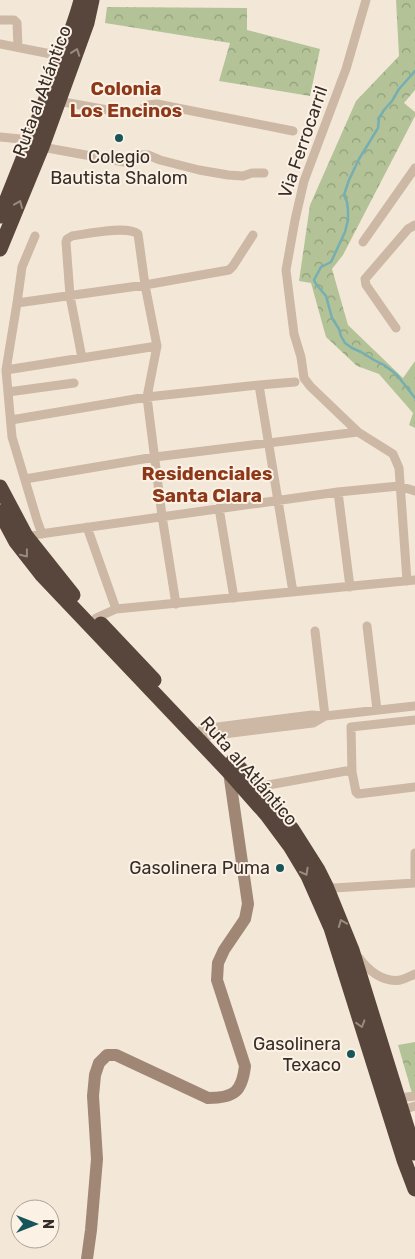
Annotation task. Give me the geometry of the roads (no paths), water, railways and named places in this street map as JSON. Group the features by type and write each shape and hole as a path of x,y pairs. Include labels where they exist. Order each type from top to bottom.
{"highway":[{"name":"Ruta al Atlántico","path":"0,249 36,144 61,56 76,20 81,0"},
{"name":"Ruta al Atlántico","path":"0,216 5,190 36,144 58,101 87,23 92,0"},
{"name":"Ruta al Atlántico","path":"0,487 26,536 71,593 132,654 257,787 292,829 318,870 352,950 385,1077 404,1160 415,1189"},
{"name":"Ruta al Atlántico","path":"0,512 16,542 41,574 229,772 268,815 290,846 308,876 331,928 385,1077 405,1105 415,1153"}],"main road":[{"path":"86,1259 91,1230 97,1159 94,1075 99,1063 107,1055 116,1055 208,1098 231,1095 239,1088 244,1078 245,1066 217,980 218,963 224,950 245,919 248,904 229,772"}],"street":[{"name":"Via Ferrocarril","path":"366,0 346,69 304,181 286,270 294,334 304,378 358,432 393,454 399,468 399,486 411,581"},
{"path":"0,20 14,20 17,23 18,47"},
{"path":"0,44 61,56"},
{"path":"58,101 124,113 139,111 148,105 157,104 292,130"},
{"path":"0,137 124,162 141,155 148,155 160,160 228,176 264,173"},
{"path":"363,242 415,168"},
{"path":"396,328 366,286 364,279 408,228 415,225"},
{"path":"82,358 70,296 66,242 72,236 125,229 136,232 138,234 156,346 147,397 162,516 176,604"},
{"path":"17,303 145,285 229,270 234,266 253,235"},
{"path":"35,236 22,267 6,370 12,437 42,534"},
{"path":"6,370 156,346"},
{"path":"11,420 147,397 295,382"},
{"path":"8,392 74,383"},
{"path":"259,385 293,592"},
{"path":"25,479 155,457 358,432"},
{"path":"26,536 338,492 399,486 415,491"},
{"path":"338,492 350,587"},
{"path":"220,508 234,598"},
{"path":"87,527 116,610"},
{"path":"96,618 116,610 411,581"},
{"path":"367,626 377,710"},
{"path":"315,631 325,716"},
{"path":"205,732 313,723 325,716 415,706"},
{"path":"415,720 351,727 352,772 358,794 415,787"},
{"path":"257,787 346,771 352,772"},
{"path":"326,886 334,888 415,883 415,853"},
{"path":"352,950 366,967 376,974 391,980 400,980 415,974"},
{"path":"405,1105 415,1096"}],"waterway":[{"path":"415,71 384,110 379,118 378,128 359,159 344,195 348,210 345,232 331,262 321,267 314,280 326,296 332,318 345,343 392,371 415,398"}],"place":[{"name":"Colegio Bautista Shalom","path":"119,138"},
{"name":"Gasolinera Puma","path":"280,868"},
{"name":"Gasolinera Texaco","path":"351,1054"}],"district":[{"name":"Colonia Los Encinos","path":"126,99"},
{"name":"Residenciales Santa Clara","path":"207,484"}]}
